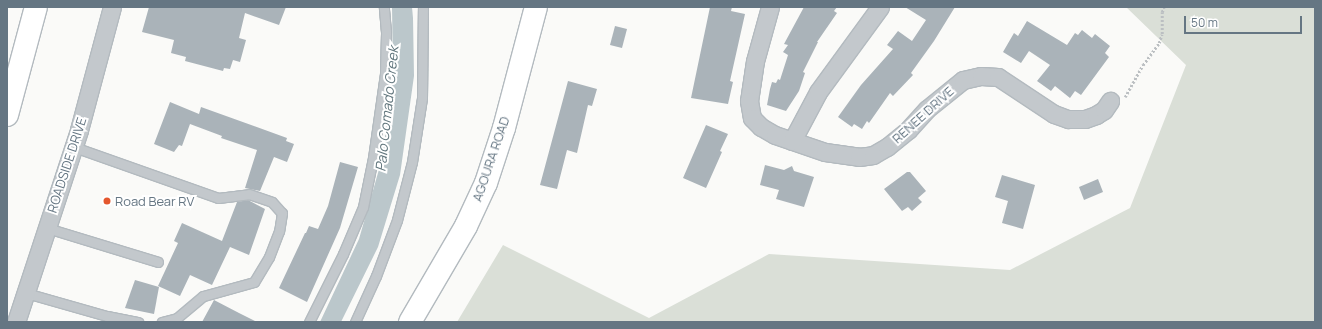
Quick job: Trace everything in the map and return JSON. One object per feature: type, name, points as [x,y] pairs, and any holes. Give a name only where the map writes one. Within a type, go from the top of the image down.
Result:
[{"type":"main road","points":[[7,114],[36,7]]},
{"type":"main road","name":"AGOURA ROAD","points":[[410,322],[466,226],[486,183],[504,128],[536,7]]},
{"type":"street","name":"ROADSIDE DRIVE","points":[[16,322],[74,147],[112,7]]},
{"type":"street","name":"RENEE DRIVE","points":[[770,7],[755,61],[750,101],[752,118],[761,127],[775,135],[825,152],[859,157],[873,155],[887,148],[908,130],[927,109],[963,80],[981,76],[998,77],[1054,114],[1068,119],[1085,119],[1096,116],[1104,110],[1110,101]]},
{"type":"street","points":[[792,141],[818,92],[880,7]]},
{"type":"lane","points":[[309,322],[343,254],[363,207],[373,158],[385,74],[386,32],[384,7]]},
{"type":"lane","points":[[355,322],[376,276],[397,220],[412,162],[422,98],[423,7]]},
{"type":"lane","points":[[74,147],[218,198],[249,194],[272,202],[282,213],[279,232],[269,257],[254,282],[202,296],[177,318],[162,322]]},
{"type":"lane","points":[[48,228],[158,262]]},
{"type":"lane","points":[[26,292],[107,316],[138,322]]},
{"type":"path","points":[[1110,101],[1119,103],[1122,101],[1142,65],[1159,43],[1162,34],[1162,12],[1164,7]]},
{"type":"shaded area","points":[[392,7],[412,7],[413,18],[414,76],[400,175],[378,247],[341,322],[320,322],[359,239],[382,159],[393,76]]},
{"type":"shaded area","points":[[1126,7],[1315,7],[1315,322],[457,322],[503,245],[649,318],[769,254],[1010,270],[1130,208],[1186,65]]},
{"type":"building","points":[[149,7],[286,7],[279,25],[245,13],[239,38],[246,40],[240,62],[233,60],[230,69],[224,68],[223,71],[185,61],[186,57],[171,53],[174,40],[142,32]]},
{"type":"building","points":[[710,7],[732,7],[731,11],[745,14],[730,81],[733,82],[728,104],[691,98]]},
{"type":"building","points":[[804,7],[837,7],[834,11],[837,13],[817,42],[803,72],[805,73],[799,91],[786,111],[767,105],[772,82],[776,83],[778,79],[780,80],[788,55],[783,52],[788,45],[784,44]]},
{"type":"building","points":[[905,7],[955,7],[934,41],[911,73],[913,75],[893,96],[890,93],[869,123],[867,121],[862,129],[854,124],[852,127],[838,117],[861,85],[893,49],[887,45],[898,31],[912,41],[926,20]]},
{"type":"building","points":[[1027,21],[1067,45],[1075,33],[1078,35],[1082,30],[1092,38],[1095,34],[1110,46],[1105,53],[1109,57],[1081,95],[1075,91],[1070,98],[1055,86],[1051,91],[1037,81],[1050,65],[1029,51],[1021,63],[1003,52],[1014,33],[1018,36]]},
{"type":"building","points":[[615,26],[627,29],[622,48],[610,45]]},
{"type":"building","points":[[568,81],[597,89],[592,106],[588,105],[577,153],[567,150],[557,189],[540,185]]},
{"type":"building","points":[[170,102],[199,114],[201,107],[287,138],[286,141],[294,144],[287,162],[274,157],[260,191],[245,188],[257,150],[221,138],[222,136],[190,124],[182,146],[179,145],[174,152],[154,144]]},
{"type":"building","points":[[706,125],[728,134],[720,151],[722,152],[706,188],[683,178]]},
{"type":"building","points":[[340,162],[358,167],[340,228],[307,302],[279,288],[309,226],[318,229],[328,206]]},
{"type":"building","points":[[765,165],[784,170],[792,166],[794,171],[814,177],[804,207],[776,199],[779,190],[760,185]]},
{"type":"building","points":[[907,172],[910,172],[926,191],[918,198],[922,202],[912,211],[908,207],[902,211],[884,189]]},
{"type":"building","points":[[1002,175],[1035,185],[1023,229],[1002,223],[1008,201],[995,197]]},
{"type":"building","points":[[1098,179],[1103,192],[1084,200],[1079,187]]},
{"type":"building","points":[[248,200],[265,209],[249,255],[230,247],[212,285],[190,275],[180,296],[158,286],[178,243],[174,241],[182,223],[222,241],[237,202]]},
{"type":"building","points":[[135,280],[159,287],[154,314],[125,308]]},
{"type":"building","points":[[214,300],[239,313],[257,322],[202,322]]},
{"type":"place","name":"Road Bear RV","points":[[107,201]]},
{"type":"water label","name":"Palo Comado Creek","points":[[387,109]]}]
